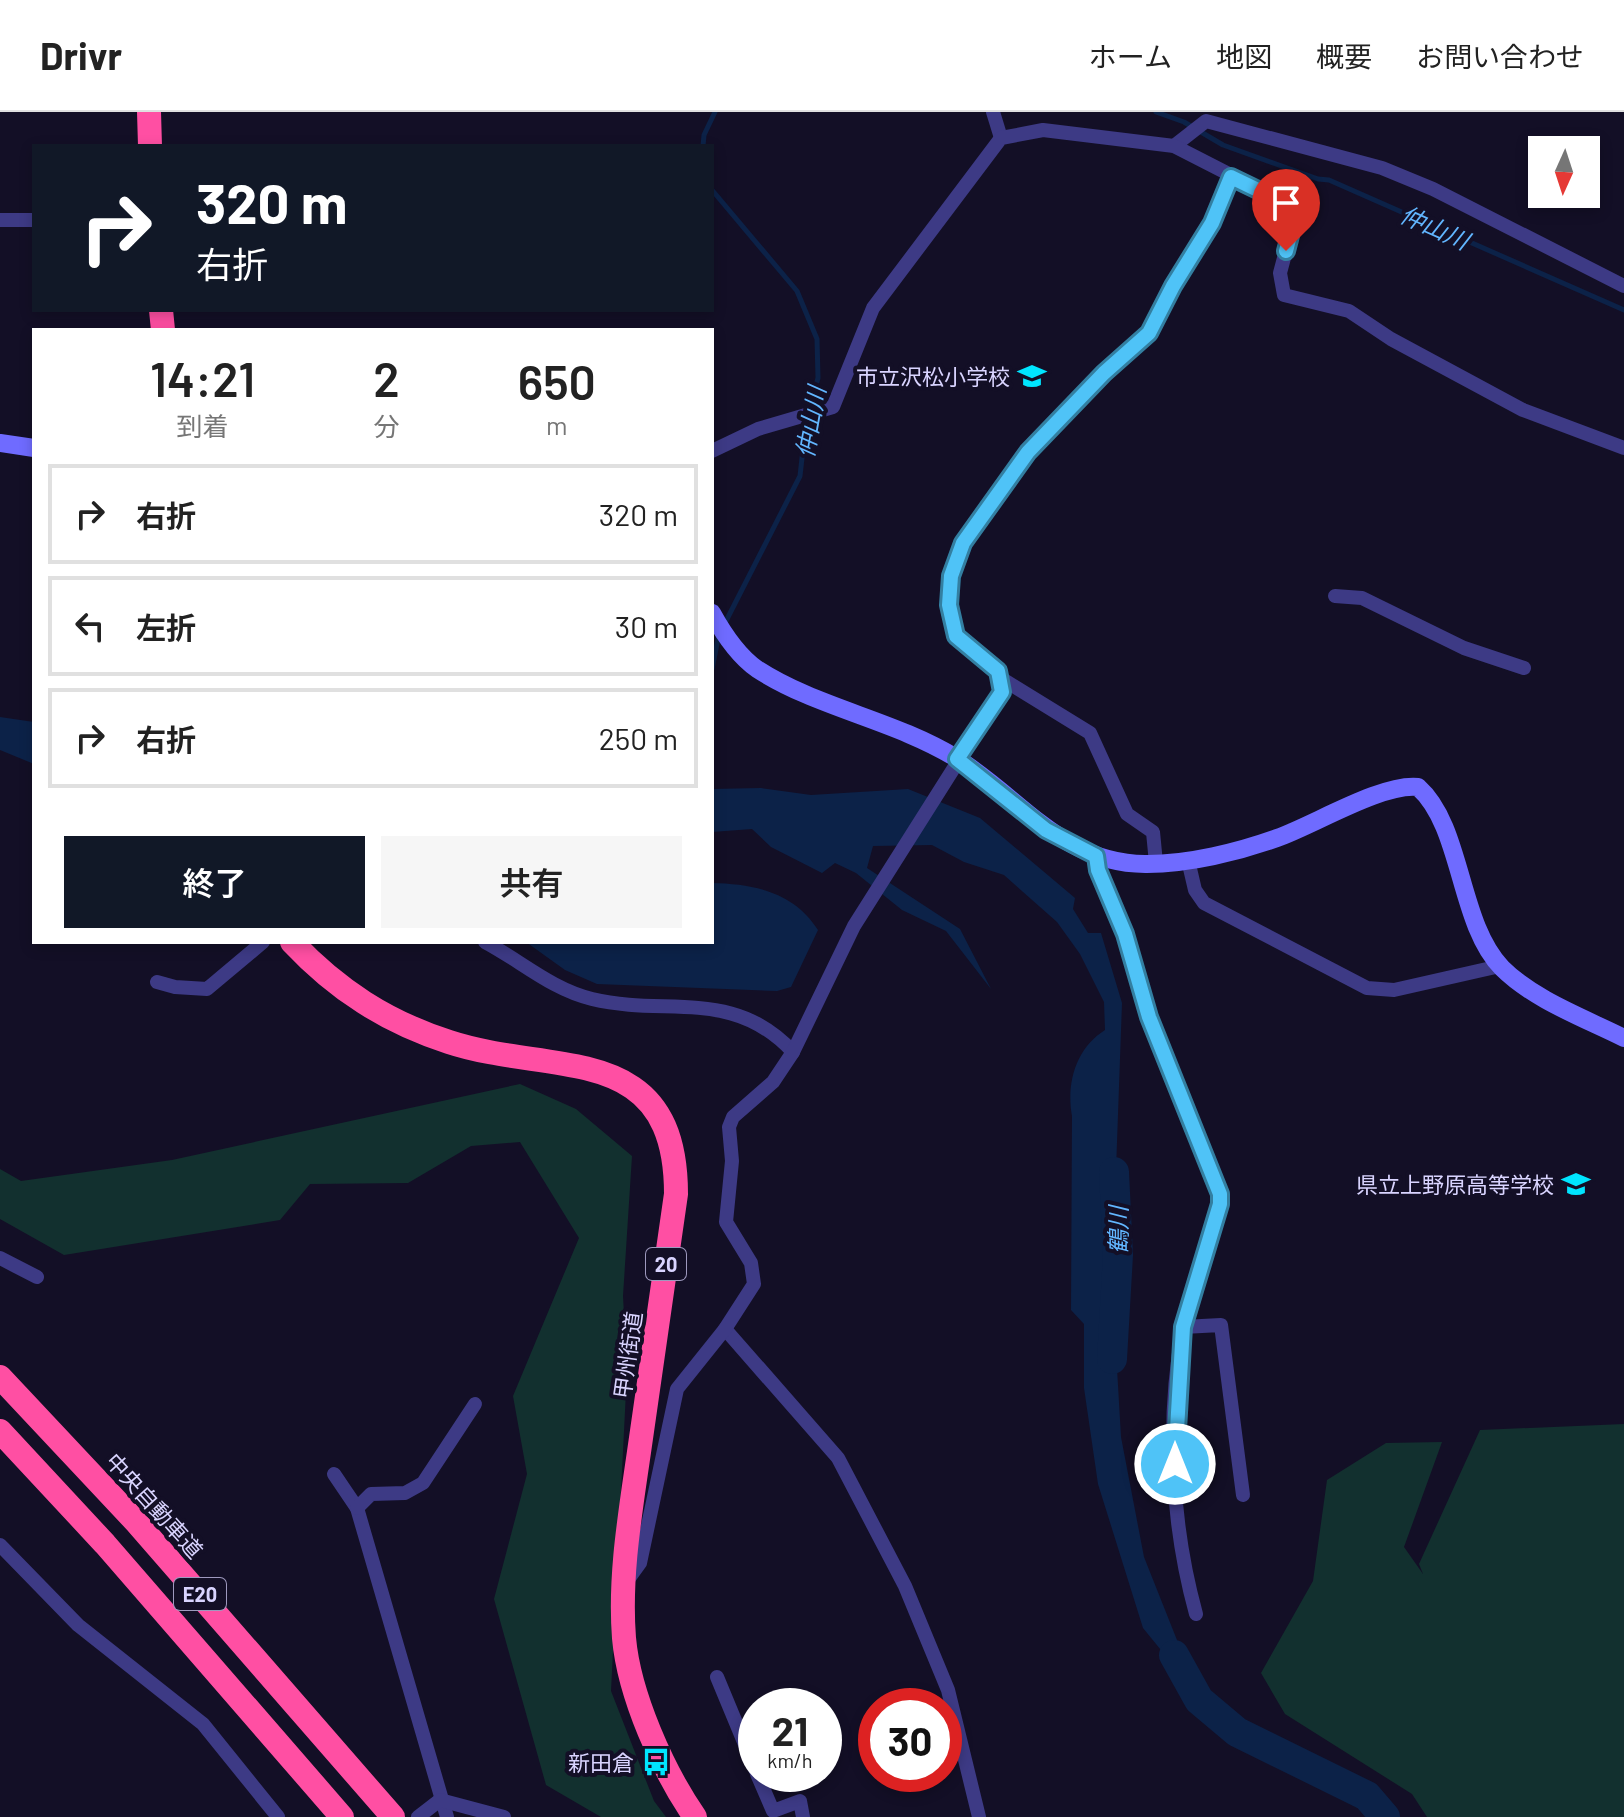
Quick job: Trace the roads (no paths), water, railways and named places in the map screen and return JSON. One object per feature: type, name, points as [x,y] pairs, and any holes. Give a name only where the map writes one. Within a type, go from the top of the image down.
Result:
[{"type":"highway","points":[[149,112],[150,144]]},
{"type":"highway","name":"甲州街道","points":[[294,944],[324,976],[368,1007],[410,1028],[452,1043],[569,1064],[617,1077],[650,1104],[670,1133],[674,1149],[676,1194],[629,1527],[624,1586],[625,1641],[631,1674],[654,1740],[679,1795],[695,1817]]},
{"type":"highway","name":"中央自動車道","points":[[0,1377],[137,1523],[393,1817]]},
{"type":"highway","name":"E20","points":[[0,1431],[105,1544],[342,1817]]},
{"type":"street","points":[[993,112],[1001,138]]},
{"type":"street","points":[[1174,146],[1206,121],[1382,168],[1433,189],[1624,286]]},
{"type":"street","points":[[714,450],[758,429],[797,417],[824,413],[833,407],[873,308],[1001,138],[1043,130],[1174,146],[1297,209],[1280,273],[1284,295],[1349,311],[1391,339],[1523,410],[1624,448]]},
{"type":"street","points":[[624,1586],[640,1563],[677,1389],[747,1298],[755,1274],[726,1222],[732,1161],[729,1127],[733,1117],[773,1082],[793,1052],[854,926],[1002,692],[998,671],[956,636],[949,605],[950,591],[963,543],[1028,452],[1104,373],[1149,333],[1173,286],[1212,223],[1231,177]]},
{"type":"street","points":[[0,220],[32,220]]},
{"type":"street","points":[[0,443],[32,448]]},
{"type":"street","points":[[1335,596],[1362,598],[1464,648],[1524,668]]},
{"type":"street","points":[[714,617],[743,657],[770,677],[957,759],[1046,830],[1096,856],[1134,864],[1188,860],[1277,838],[1394,789],[1418,787],[1435,809],[1482,938],[1500,966],[1552,1002],[1624,1038]]},
{"type":"street","points":[[999,677],[1090,733],[1127,814],[1153,832],[1156,863]]},
{"type":"street","points":[[1096,856],[1102,880],[1125,934],[1149,1017],[1220,1194],[1220,1204],[1183,1327],[1174,1454],[1180,1556],[1196,1614]]},
{"type":"street","points":[[1188,860],[1195,890],[1204,903],[1367,988],[1394,990],[1500,966]]},
{"type":"street","points":[[157,982],[175,987],[207,989],[261,944]]},
{"type":"street","points":[[488,944],[531,973],[573,993],[639,1006],[727,1010],[776,1033],[793,1052]]},
{"type":"street","points":[[0,1258],[37,1277]]},
{"type":"street","points":[[1183,1327],[1221,1325],[1243,1495]]},
{"type":"street","points":[[725,1329],[838,1458],[852,1479],[905,1586],[948,1690],[979,1817]]},
{"type":"street","points":[[357,1508],[371,1494],[405,1493],[423,1483],[475,1404]]},
{"type":"street","points":[[334,1474],[357,1508],[447,1817]]},
{"type":"street","points":[[0,1545],[78,1625],[203,1724],[278,1817]]},
{"type":"street","points":[[717,1677],[738,1727]]},
{"type":"street","points":[[765,1792],[773,1811],[800,1801],[803,1817]]},
{"type":"street","points":[[418,1817],[440,1800],[469,1805],[504,1817]]},
{"type":"water","points":[[0,717],[32,722],[32,763],[0,750]]},
{"type":"water","points":[[761,788],[811,795],[908,789],[980,818],[1075,898],[1073,909],[1088,933],[1101,933],[1122,1003],[1112,1282],[1121,1437],[1144,1557],[1200,1698],[1143,1628],[1098,1484],[1084,1388],[1084,1324],[1071,1310],[1071,1091],[1080,1056],[1105,1030],[1104,1002],[1080,954],[1057,922],[1004,875],[964,862],[932,845],[873,846],[867,868],[960,929],[991,989],[946,931],[902,910],[856,873],[835,863],[822,873],[771,847],[752,829],[714,832],[714,789]]},
{"type":"water","points":[[714,883],[743,885],[772,893],[797,907],[818,930],[791,987],[777,991],[597,984],[565,970],[529,944],[714,944]]},
{"type":"waterway","name":"仲山川","points":[[703,144],[715,112]]},
{"type":"waterway","name":"仲山川","points":[[1156,112],[1184,122],[1223,145],[1318,179],[1329,180],[1624,310]]},
{"type":"waterway","name":"仲山川","points":[[714,192],[797,291],[817,339],[818,378],[806,422],[800,476],[724,625]]},
{"type":"waterway","name":"仲山川","points":[[714,659],[719,634]]},
{"type":"waterway","name":"鶴川","points":[[1112,1359],[1118,1255],[1114,1172]]},
{"type":"waterway","name":"鶴川","points":[[1174,1655],[1199,1700],[1237,1732],[1367,1796],[1385,1817]]},
{"type":"place","name":"市立沢松小学校","points":[[1032,376]]},
{"type":"place","name":"県立上野原高等学校","points":[[1576,1184]]},
{"type":"place","name":"新田倉","points":[[656,1762]]}]
